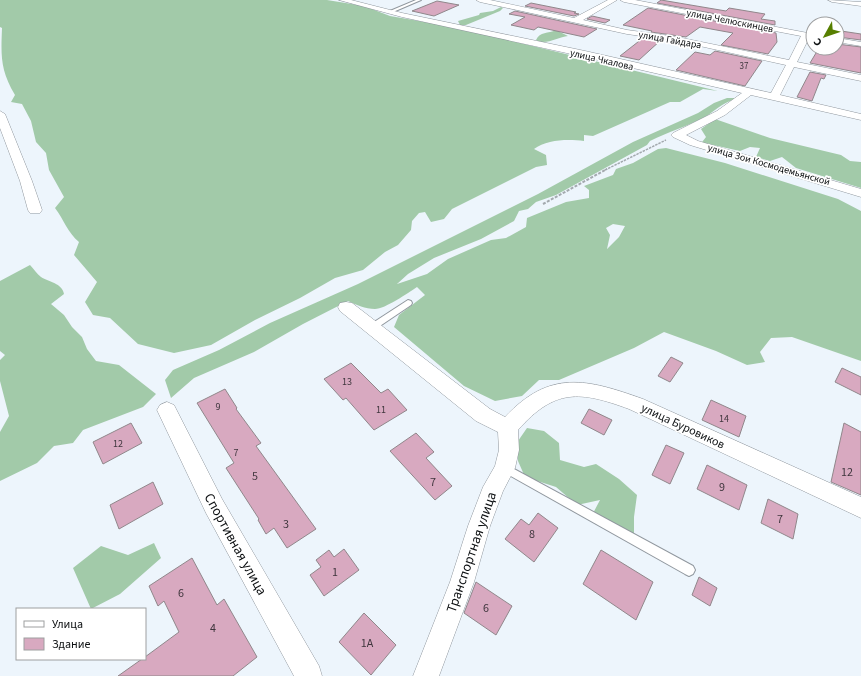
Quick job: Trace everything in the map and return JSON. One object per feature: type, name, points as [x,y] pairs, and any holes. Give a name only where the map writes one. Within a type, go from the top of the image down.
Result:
[{"type":"street","name":"улица Чкалова","points":[[344,0],[861,117]]},
{"type":"street","name":"улица Гайдара","points":[[480,0],[628,32],[677,39],[861,78]]},
{"type":"street","points":[[577,20],[613,0]]},
{"type":"street","name":"улица Челюскинцев","points":[[624,0],[805,34]]},
{"type":"street","points":[[832,0],[861,4]]},
{"type":"street","points":[[845,41],[861,44]]},
{"type":"street","points":[[774,97],[791,64],[805,43]]},
{"type":"street","points":[[677,135],[721,113],[749,92]]},
{"type":"street","points":[[0,114],[26,181],[35,210]]},
{"type":"street","name":"улица Зои Космодемьянской","points":[[677,135],[694,143],[861,193]]},
{"type":"street","points":[[346,307],[483,415],[508,428]]},
{"type":"street","name":"улица Буровиков","points":[[508,428],[519,414],[533,402],[547,394],[564,389],[581,388],[601,392],[636,404],[861,508]]},
{"type":"street","name":"Спортивная улица","points":[[167,410],[214,506],[308,676]]},
{"type":"street","name":"Транспортная улица","points":[[426,676],[462,582],[479,526],[494,487],[505,468],[509,450],[508,428]]},
{"type":"lane","points":[[392,11],[419,0]]},
{"type":"lane","points":[[371,328],[408,303]]},
{"type":"lane","points":[[505,468],[689,570]]},
{"type":"path","points":[[543,204],[624,160],[677,135]]},
{"type":"green space","points":[[0,0],[327,0],[364,6],[390,16],[454,27],[718,91],[703,89],[680,102],[670,102],[593,136],[584,135],[584,141],[558,140],[545,143],[534,149],[546,155],[547,165],[536,167],[452,209],[444,219],[431,222],[425,212],[419,213],[412,221],[411,230],[398,245],[385,252],[363,270],[335,278],[211,345],[174,353],[138,344],[110,318],[93,315],[85,302],[97,282],[74,255],[79,242],[69,230],[55,208],[64,197],[49,170],[46,153],[36,142],[31,121],[22,104],[11,102],[15,95],[6,78],[2,62]]},
{"type":"green space","points":[[501,7],[503,8],[500,11],[466,25],[460,25],[458,21],[479,15],[480,13],[493,11]]},
{"type":"green space","points":[[556,30],[568,36],[547,42],[540,42],[536,40],[542,34]]},
{"type":"green space","points":[[727,98],[734,98],[734,100],[723,105],[705,117],[650,141],[647,145],[556,195],[536,202],[528,209],[519,211],[514,221],[481,239],[434,258],[408,274],[397,284],[427,274],[448,259],[491,240],[506,238],[526,227],[527,218],[566,202],[589,198],[589,190],[584,186],[613,175],[616,169],[633,163],[658,149],[666,148],[725,163],[838,199],[861,211],[861,361],[792,337],[771,338],[760,352],[765,362],[747,365],[716,351],[664,332],[634,348],[559,380],[539,380],[522,396],[495,401],[464,386],[394,327],[399,315],[425,295],[417,287],[385,306],[375,309],[364,308],[348,301],[303,324],[254,352],[194,378],[171,398],[165,380],[173,370],[219,350],[270,323],[358,284],[538,194],[633,142],[698,113],[714,103]],"holes":[[[613,224],[625,226],[619,237],[607,249],[610,235],[606,228]]]},
{"type":"green space","points":[[715,119],[770,138],[841,155],[850,161],[861,162],[861,188],[796,168],[782,157],[770,161],[756,157],[760,148],[750,147],[740,151],[713,145],[699,146],[706,137],[701,129]]},
{"type":"green space","points":[[30,265],[41,277],[61,287],[64,294],[51,304],[64,315],[72,327],[82,337],[87,349],[96,361],[119,365],[156,394],[143,407],[83,430],[73,443],[54,446],[37,463],[0,481],[0,432],[9,416],[0,381],[0,360],[5,355],[0,351],[0,281]]},
{"type":"green space","points":[[527,428],[544,431],[559,443],[560,460],[584,467],[596,464],[619,479],[637,495],[634,517],[634,535],[590,519],[600,500],[577,505],[556,487],[525,477],[518,461],[518,441]]},
{"type":"green space","points":[[154,543],[161,558],[120,594],[91,608],[73,568],[101,546],[128,555]]},
{"type":"building","points":[[661,0],[726,11],[729,8],[765,14],[761,19],[775,21],[775,25],[657,3]]},
{"type":"building","points":[[437,1],[459,5],[434,16],[412,11]]},
{"type":"building","points":[[531,3],[576,12],[574,13],[579,14],[574,16],[525,6]]},
{"type":"building","points":[[648,8],[776,33],[777,42],[768,54],[721,45],[733,33],[700,27],[686,37],[651,32],[652,31],[623,25]]},
{"type":"building","points":[[515,11],[597,29],[584,37],[538,27],[534,30],[511,25],[525,17],[509,14]]},
{"type":"building","points":[[592,16],[610,20],[605,23],[587,19]]},
{"type":"building","points":[[845,32],[861,34],[861,40],[845,38]]},
{"type":"building","points":[[643,38],[661,40],[639,60],[620,56]]},
{"type":"building","points":[[845,45],[861,47],[861,73],[810,63],[814,56],[845,56]]},
{"type":"building","points":[[715,51],[762,61],[745,86],[676,70],[695,52],[710,55]]},
{"type":"building","points":[[810,72],[826,75],[824,79],[821,78],[812,101],[797,97]]},
{"type":"building","points":[[671,357],[683,363],[670,382],[658,376]]},
{"type":"building","points":[[351,363],[381,393],[388,389],[407,410],[374,430],[346,398],[343,400],[324,379]]},
{"type":"building","points":[[842,368],[861,377],[861,395],[835,382]]},
{"type":"building","points":[[225,389],[237,408],[236,409],[261,443],[256,446],[316,529],[287,548],[274,528],[266,534],[258,520],[259,519],[226,468],[234,463],[197,403]]},
{"type":"building","points":[[711,400],[746,416],[739,437],[702,420]]},
{"type":"building","points":[[589,409],[612,420],[604,435],[581,423]]},
{"type":"building","points":[[131,423],[142,443],[103,464],[93,442]]},
{"type":"building","points":[[844,423],[861,432],[861,495],[831,482]]},
{"type":"building","points":[[416,433],[434,452],[426,458],[452,486],[435,500],[390,451]]},
{"type":"building","points":[[666,445],[684,453],[670,484],[652,475]]},
{"type":"building","points":[[707,465],[747,485],[739,510],[697,489]]},
{"type":"building","points":[[153,482],[163,504],[119,529],[110,505]]},
{"type":"building","points":[[768,499],[798,514],[793,539],[761,523]]},
{"type":"building","points":[[538,513],[558,528],[534,562],[505,539],[521,519],[529,525]]},
{"type":"building","points":[[344,549],[359,570],[324,596],[310,575],[321,567],[316,560],[329,550],[334,557]]},
{"type":"building","points":[[601,550],[653,582],[636,620],[583,584]]},
{"type":"building","points":[[192,558],[217,605],[224,599],[257,657],[233,676],[118,676],[141,660],[146,660],[146,656],[179,632],[164,601],[158,606],[149,586]]},
{"type":"building","points":[[699,577],[717,588],[710,606],[692,595]]},
{"type":"building","points":[[476,582],[512,606],[496,635],[464,613]]},
{"type":"building","points":[[364,613],[396,645],[371,675],[339,642]]}]
